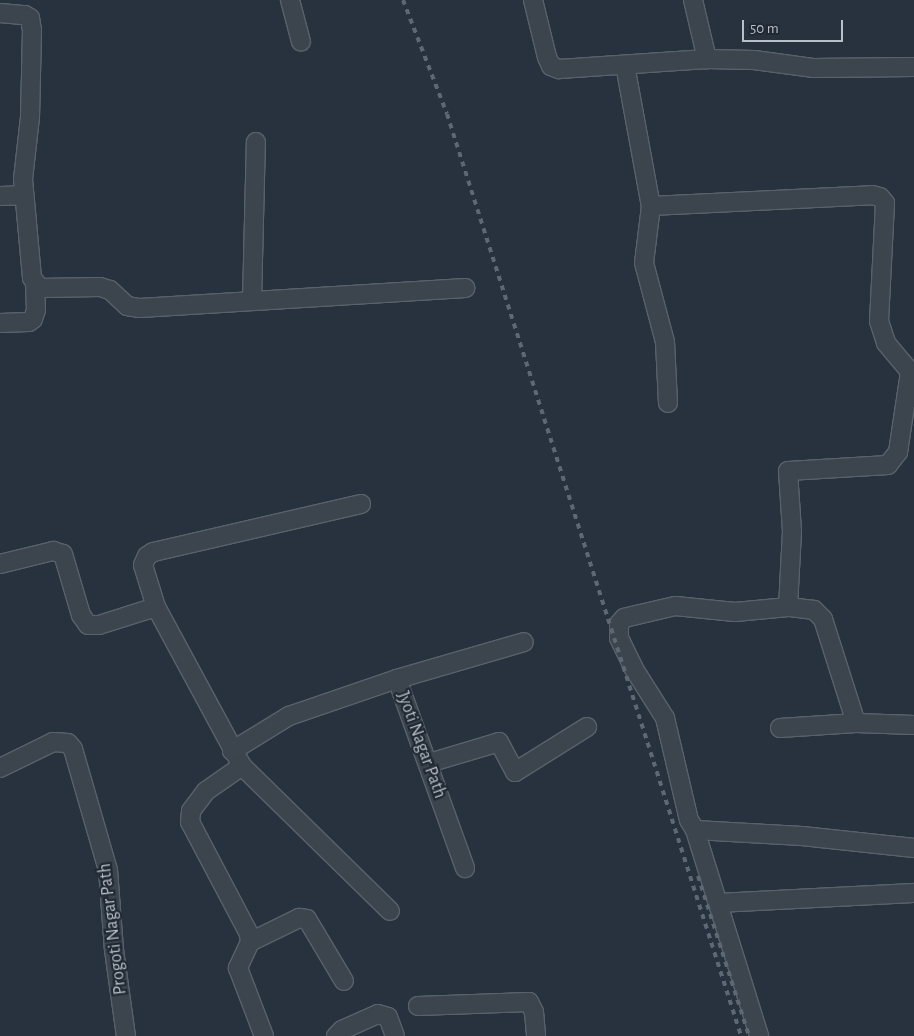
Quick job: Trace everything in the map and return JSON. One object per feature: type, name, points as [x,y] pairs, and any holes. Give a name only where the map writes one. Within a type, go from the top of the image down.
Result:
[{"type":"street","points":[[290,0],[302,42]]},
{"type":"street","points":[[533,0],[551,66],[566,70],[707,59],[754,60],[814,68],[914,67]]},
{"type":"street","points":[[693,0],[707,59]]},
{"type":"street","points":[[0,13],[25,15],[30,18],[32,30],[24,195],[32,278],[35,285],[36,310],[33,319],[28,322],[0,322]]},
{"type":"street","points":[[624,65],[651,206],[644,262],[665,342],[668,403]]},
{"type":"street","points":[[252,301],[256,142]]},
{"type":"street","points":[[0,196],[24,195]]},
{"type":"street","points":[[651,206],[880,197],[885,203],[886,224],[879,321],[886,343],[910,372],[909,426],[896,459],[888,465],[788,471],[792,531],[788,607]]},
{"type":"street","points":[[35,285],[45,290],[106,288],[132,308],[465,288]]},
{"type":"street","points":[[362,504],[147,556],[143,565],[156,607],[191,667],[232,751],[242,766],[390,911]]},
{"type":"street","points":[[0,564],[53,551],[63,554],[81,615],[88,625],[99,625],[156,607]]},
{"type":"street","points":[[759,1036],[695,830],[689,820],[664,718],[634,669],[619,638],[619,624],[624,618],[675,606],[735,612],[788,607],[814,610],[823,620],[856,723]]},
{"type":"street","points":[[397,679],[524,642]]},
{"type":"street","name":"Jyoti Nagar Path","points":[[232,751],[289,716],[397,679],[429,763],[464,868]]},
{"type":"street","points":[[780,728],[856,723],[914,725]]},
{"type":"street","points":[[429,763],[499,742],[515,772],[588,727]]},
{"type":"street","name":"Progoti Nagar Path","points":[[0,768],[60,741],[73,749],[108,870],[112,931],[126,1036]]},
{"type":"street","points":[[242,766],[206,791],[191,811],[190,822],[250,942]]},
{"type":"street","points":[[695,830],[802,836],[914,848]]},
{"type":"street","points":[[717,903],[914,893]]},
{"type":"street","points":[[264,1036],[238,968],[250,942],[299,918],[307,919],[344,980]]},
{"type":"street","points":[[418,1006],[528,1002],[534,1012],[536,1036]]},
{"type":"street","points":[[336,1036],[342,1030],[378,1014],[388,1017],[395,1036]]},
{"type":"railway","points":[[403,0],[447,114],[741,1036]]},
{"type":"railway","points":[[698,876],[749,1036]]}]
